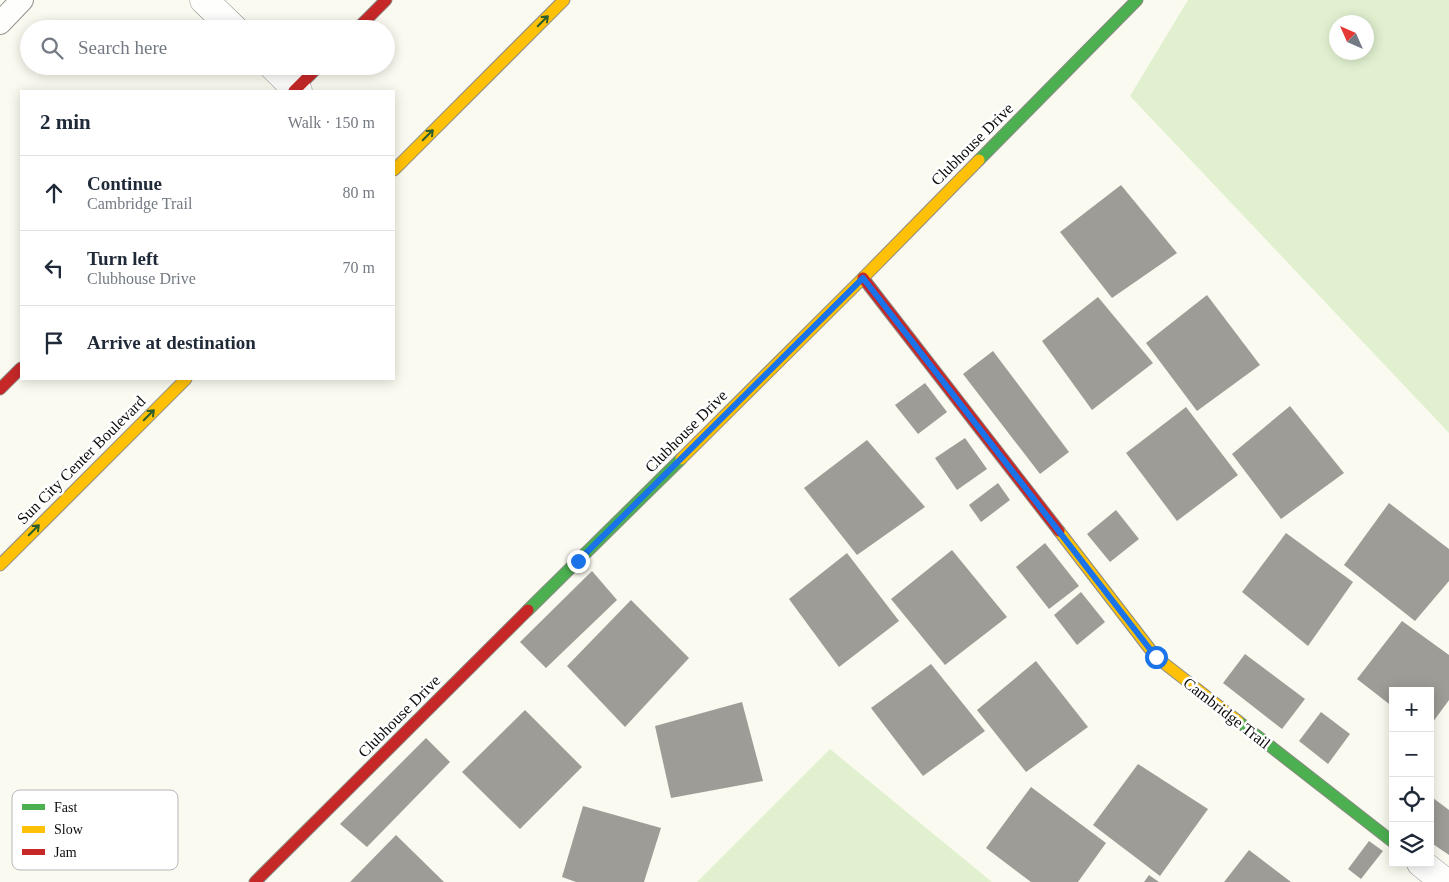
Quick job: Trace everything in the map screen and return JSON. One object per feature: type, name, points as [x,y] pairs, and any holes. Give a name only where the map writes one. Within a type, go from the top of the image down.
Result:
[{"type":"street","points":[[204,0],[225,20]]},
{"type":"street","points":[[366,20],[386,0]]},
{"type":"street","points":[[395,169],[564,0]]},
{"type":"street","name":"Clubhouse Drive","points":[[255,882],[863,278],[1138,0]]},
{"type":"street","points":[[281,75],[295,90]]},
{"type":"street","points":[[297,90],[311,75]]},
{"type":"street","name":"Cambridge Trail","points":[[863,278],[1156,657],[1389,839]]},
{"type":"street","points":[[0,389],[20,369]]},
{"type":"street","name":"Sun City Center Boulevard","points":[[0,565],[185,380]]},
{"type":"street","points":[[1426,867],[1445,882]]},
{"type":"lane","points":[[0,23],[22,0]]},
{"type":"green space","points":[[1188,0],[1449,0],[1449,433],[1130,96]]},
{"type":"green space","points":[[830,749],[992,882],[697,882]]},
{"type":"building","points":[[1121,185],[1177,253],[1112,298],[1060,232]]},
{"type":"building","points":[[1207,295],[1260,365],[1197,411],[1146,343]]},
{"type":"building","points":[[1098,297],[1153,363],[1092,410],[1042,341]]},
{"type":"building","points":[[993,351],[1069,452],[1040,474],[963,374]]},
{"type":"building","points":[[925,383],[947,412],[918,434],[895,405]]},
{"type":"building","points":[[1290,406],[1344,473],[1281,519],[1232,454]]},
{"type":"building","points":[[1186,407],[1238,475],[1177,521],[1126,453]]},
{"type":"building","points":[[965,438],[987,469],[957,490],[935,458]]},
{"type":"building","points":[[867,440],[925,507],[857,555],[804,488]]},
{"type":"building","points":[[998,483],[1010,500],[981,522],[969,505]]},
{"type":"building","points":[[1389,503],[1449,549],[1449,581],[1415,621],[1344,565]]},
{"type":"building","points":[[1116,510],[1139,539],[1110,562],[1087,534]]},
{"type":"building","points":[[1286,533],[1353,582],[1308,646],[1242,592]]},
{"type":"building","points":[[1045,543],[1079,586],[1049,609],[1016,567]]},
{"type":"building","points":[[952,550],[1007,617],[945,665],[891,599]]},
{"type":"building","points":[[847,553],[899,621],[839,667],[789,599]]},
{"type":"building","points":[[592,571],[617,600],[546,668],[520,642]]},
{"type":"building","points":[[1081,592],[1105,622],[1077,645],[1054,615]]},
{"type":"building","points":[[631,600],[689,658],[625,727],[567,666]]},
{"type":"building","points":[[1402,621],[1449,655],[1449,700],[1434,721],[1434,687],[1389,687],[1389,704],[1357,679]]},
{"type":"building","points":[[1245,654],[1305,699],[1282,729],[1223,683]]},
{"type":"building","points":[[1036,661],[1088,727],[1026,772],[977,710]]},
{"type":"building","points":[[931,664],[985,731],[923,776],[871,708]]},
{"type":"building","points":[[742,702],[763,781],[671,798],[655,726]]},
{"type":"building","points":[[525,710],[582,767],[520,829],[462,772]]},
{"type":"building","points":[[1321,712],[1350,734],[1328,764],[1299,741]]},
{"type":"building","points":[[426,738],[450,762],[367,847],[340,824]]},
{"type":"building","points":[[1138,764],[1208,809],[1160,876],[1093,825]]},
{"type":"building","points":[[1031,787],[1106,843],[1078,882],[1031,882],[986,848]]},
{"type":"building","points":[[1434,799],[1449,810],[1449,855],[1434,845]]},
{"type":"building","points":[[583,806],[661,828],[644,882],[576,882],[562,877]]},
{"type":"building","points":[[396,835],[444,882],[350,882]]},
{"type":"building","points":[[1369,841],[1383,851],[1361,879],[1348,869]]},
{"type":"building","points":[[1249,850],[1291,882],[1224,882]]},
{"type":"building","points":[[1149,875],[1159,882],[1144,882]]},
{"type":"traffic: fast","points":[[979,160],[1137,0]]},
{"type":"traffic: fast","points":[[528,610],[681,459]]},
{"type":"traffic: fast","points":[[1238,721],[1389,839]]},
{"type":"traffic: slow","points":[[395,169],[564,0]]},
{"type":"traffic: slow","points":[[681,459],[979,160]]},
{"type":"traffic: slow","points":[[0,565],[185,380]]},
{"type":"traffic: slow","points":[[1059,531],[1156,657],[1238,721]]},
{"type":"traffic: jam","points":[[366,20],[386,0]]},
{"type":"traffic: jam","points":[[295,90],[310,75]]},
{"type":"traffic: jam","points":[[863,278],[1059,531]]},
{"type":"traffic: jam","points":[[0,389],[20,369]]},
{"type":"traffic: jam","points":[[255,882],[528,610]]},
{"type":"route","points":[[578,561],[863,278],[1156,657]]}]
